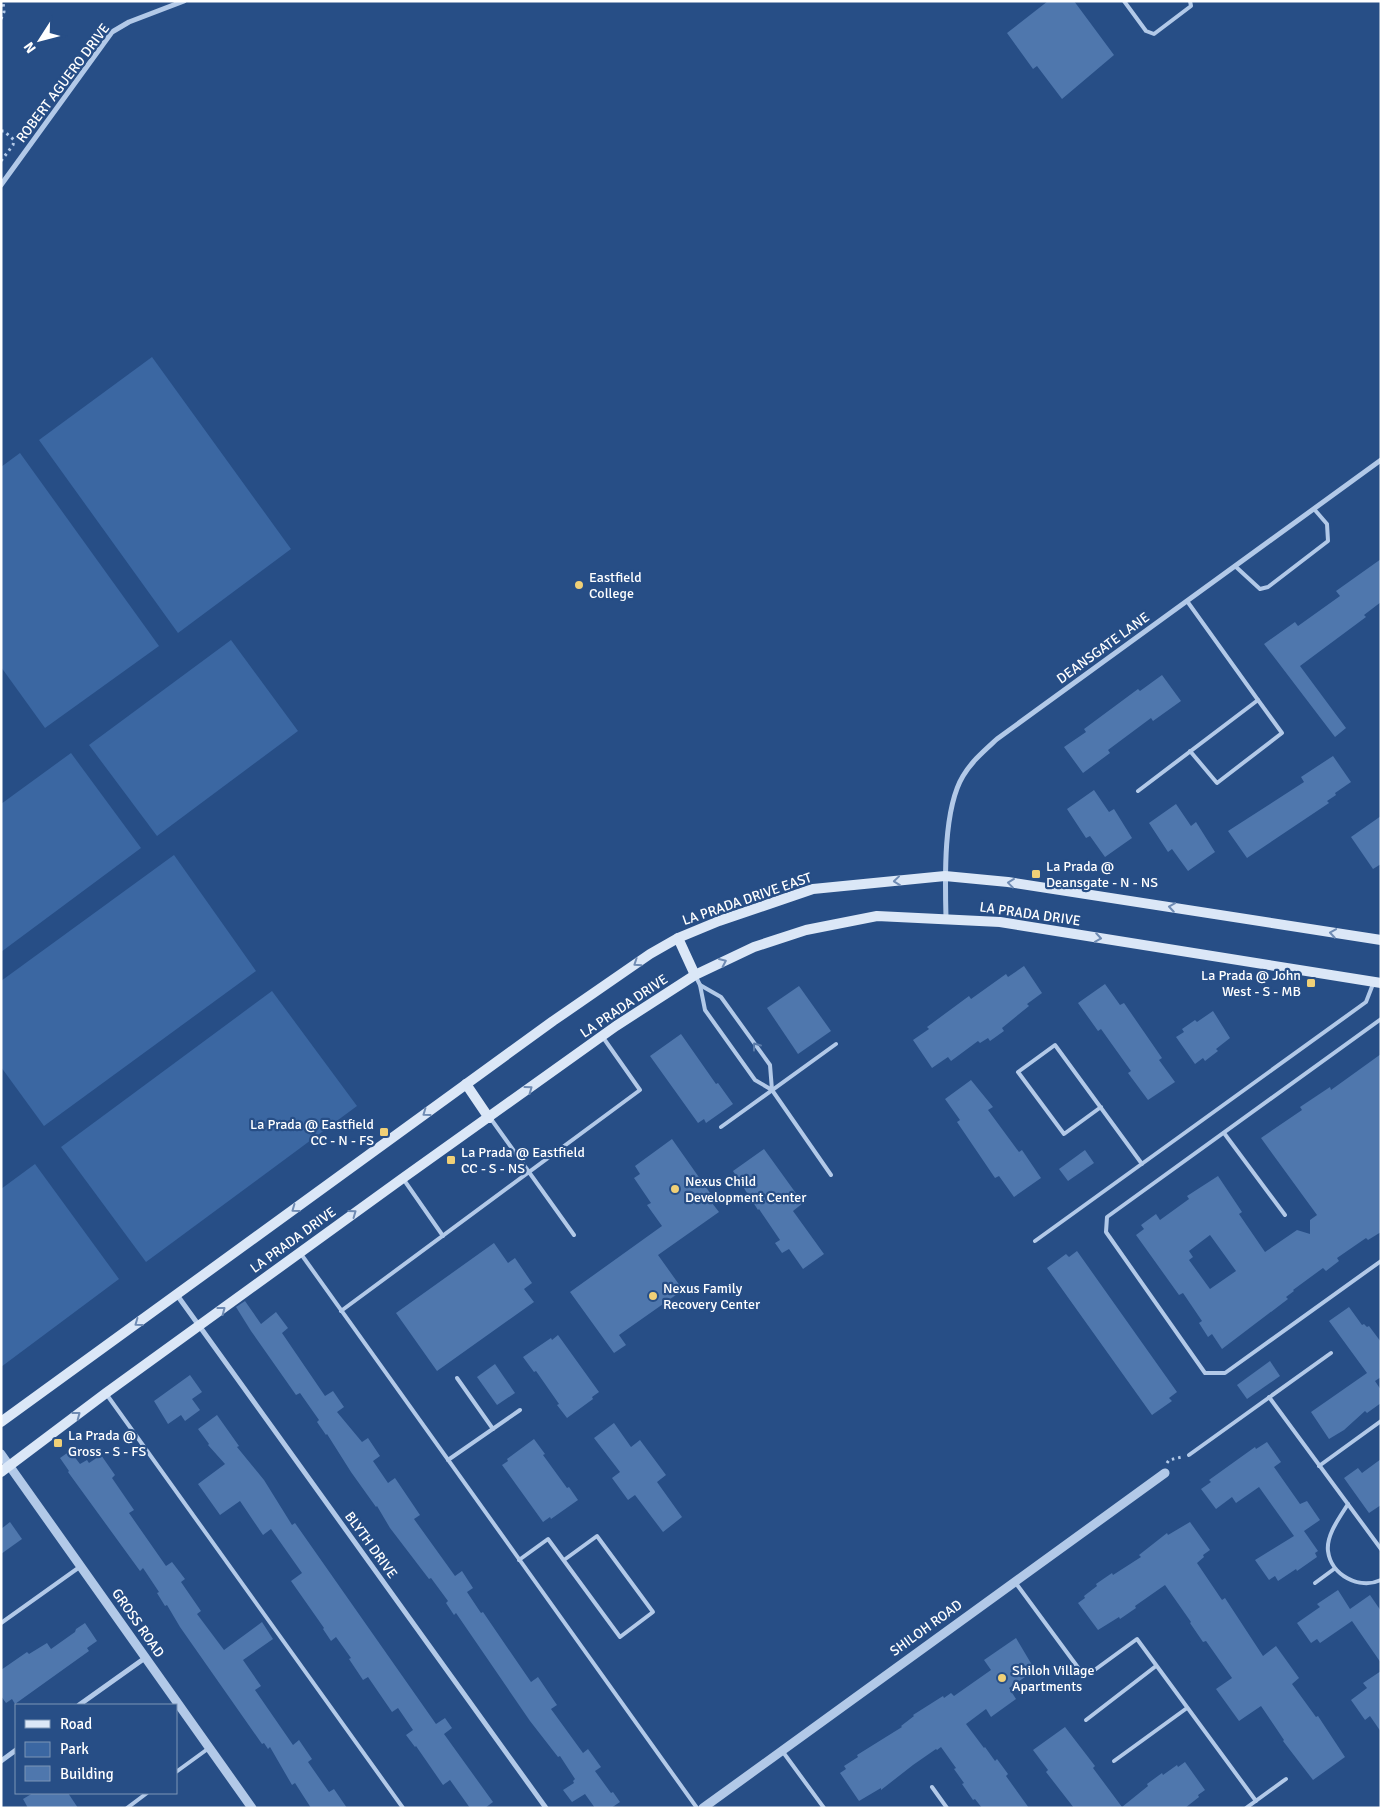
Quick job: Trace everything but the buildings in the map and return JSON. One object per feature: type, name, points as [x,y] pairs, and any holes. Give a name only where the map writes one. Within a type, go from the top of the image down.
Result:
[{"type":"main road","name":"LA PRADA DRIVE EAST","points":[[678,938],[719,921],[814,889],[945,876]]},
{"type":"main road","name":"LA PRADA DRIVE","points":[[945,876],[1037,886],[1381,940]]},
{"type":"main road","name":"LA PRADA DRIVE","points":[[5,1469],[299,1252],[602,1036],[695,975],[754,947],[806,930],[877,916],[946,918],[1000,922],[1377,983]]},
{"type":"main road","name":"LA PRADA DRIVE","points":[[1,1422],[561,1015],[650,954],[678,938]]},
{"type":"main road","points":[[678,938],[695,975]]},
{"type":"main road","points":[[466,1084],[489,1118]]},
{"type":"street","name":"ROBERT AGUERO DRIVE","points":[[1,185],[112,32],[129,22],[184,1]]},
{"type":"street","name":"DEANSGATE LANE","points":[[946,918],[945,876],[950,815],[954,796],[962,776],[976,758],[996,739],[1381,460]]},
{"type":"street","name":"BLYTH DRIVE","points":[[177,1295],[546,1808]]},
{"type":"street","name":"GROSS ROAD","points":[[1,1454],[5,1469],[81,1566],[252,1808]]},
{"type":"street","name":"SHILOH ROAD","points":[[703,1808],[1014,1581],[1166,1473]]},
{"type":"street","points":[[80,1704],[146,1658]]},
{"type":"street","points":[[1,1761],[15,1751]]},
{"type":"lane","points":[[1124,1],[1146,31],[1154,34],[1190,6],[1190,1]]},
{"type":"lane","points":[[1234,566],[1260,589],[1268,587],[1328,540],[1327,524],[1314,508]]},
{"type":"lane","points":[[1187,601],[1282,733],[1217,783],[1190,751]]},
{"type":"lane","points":[[1138,791],[1258,700]]},
{"type":"lane","points":[[695,975],[700,986],[705,1010],[755,1080],[772,1090],[831,1175]]},
{"type":"lane","points":[[1035,1241],[1366,1002],[1377,983]]},
{"type":"lane","points":[[700,986],[722,997],[770,1065],[772,1090]]},
{"type":"lane","points":[[1381,1019],[1107,1217],[1106,1225],[1106,1232],[1205,1373],[1225,1373],[1381,1261]]},
{"type":"lane","points":[[341,1311],[640,1090],[602,1036]]},
{"type":"lane","points":[[721,1127],[836,1044]]},
{"type":"lane","points":[[1100,1107],[1064,1134],[1018,1072],[1055,1045],[1142,1164]]},
{"type":"lane","points":[[489,1118],[574,1235]]},
{"type":"lane","points":[[1224,1132],[1286,1215]]},
{"type":"lane","points":[[403,1178],[443,1236]]},
{"type":"lane","points":[[299,1252],[697,1808]]},
{"type":"lane","points":[[1189,1455],[1331,1352]]},
{"type":"lane","points":[[456,1378],[493,1429]]},
{"type":"lane","points":[[106,1393],[403,1808]]},
{"type":"lane","points":[[1269,1397],[1381,1549]]},
{"type":"lane","points":[[448,1460],[520,1410]]},
{"type":"lane","points":[[1320,1466],[1381,1421]]},
{"type":"lane","points":[[1348,1504],[1332,1530],[1327,1550],[1334,1569],[1352,1582],[1372,1584],[1381,1580]]},
{"type":"lane","points":[[519,1560],[548,1539],[620,1637],[653,1612],[597,1536],[564,1560]]},
{"type":"lane","points":[[1,1623],[81,1566]]},
{"type":"lane","points":[[1315,1584],[1334,1569]]},
{"type":"lane","points":[[1014,1581],[1084,1677],[1137,1639],[1256,1801]]},
{"type":"lane","points":[[1086,1720],[1156,1666]]},
{"type":"lane","points":[[1114,1761],[1187,1708]]},
{"type":"lane","points":[[178,1771],[209,1748]]},
{"type":"lane","points":[[781,1750],[824,1808]]},
{"type":"lane","points":[[1246,1808],[1286,1779]]},
{"type":"lane","points":[[932,1788],[947,1808]]},
{"type":"lane","points":[[127,1808],[146,1794]]},
{"type":"path","points":[[1,19],[4,12],[2,1]]},
{"type":"path","points":[[1,131],[9,134],[14,140],[13,145],[1,161]]},
{"type":"path","points":[[1166,1473],[1166,1464],[1169,1460],[1189,1455]]},
{"type":"green space","points":[[152,357],[291,549],[178,633],[39,440]]},
{"type":"green space","points":[[20,453],[159,646],[45,728],[1,667],[1,467]]},
{"type":"green space","points":[[231,640],[298,731],[157,836],[89,745]]},
{"type":"green space","points":[[71,753],[141,848],[1,952],[1,804]]},
{"type":"green space","points":[[174,855],[256,971],[44,1126],[1,1067],[1,981]]},
{"type":"green space","points":[[272,991],[357,1106],[146,1262],[61,1147]]},
{"type":"green space","points":[[35,1164],[119,1279],[1,1367],[1,1189]]},
{"type":"place","name":"Eastfield College","points":[[579,585]]},
{"type":"place","name":"La Prada @ Deansgate - N - NS","points":[[1036,874]]},
{"type":"place","name":"La Prada @ John West - S - MB","points":[[1311,983]]},
{"type":"place","name":"La Prada @ Eastfield CC - N - FS","points":[[384,1132]]},
{"type":"place","name":"La Prada @ Eastfield CC - S - NS","points":[[451,1160]]},
{"type":"place","name":"Nexus Child Development Center","points":[[675,1189]]},
{"type":"place","name":"Nexus Family Recovery Center","points":[[653,1296]]},
{"type":"place","name":"La Prada @ Gross - S - FS","points":[[58,1443]]},
{"type":"place","name":"Shiloh Village Apartments","points":[[1002,1678]]}]
